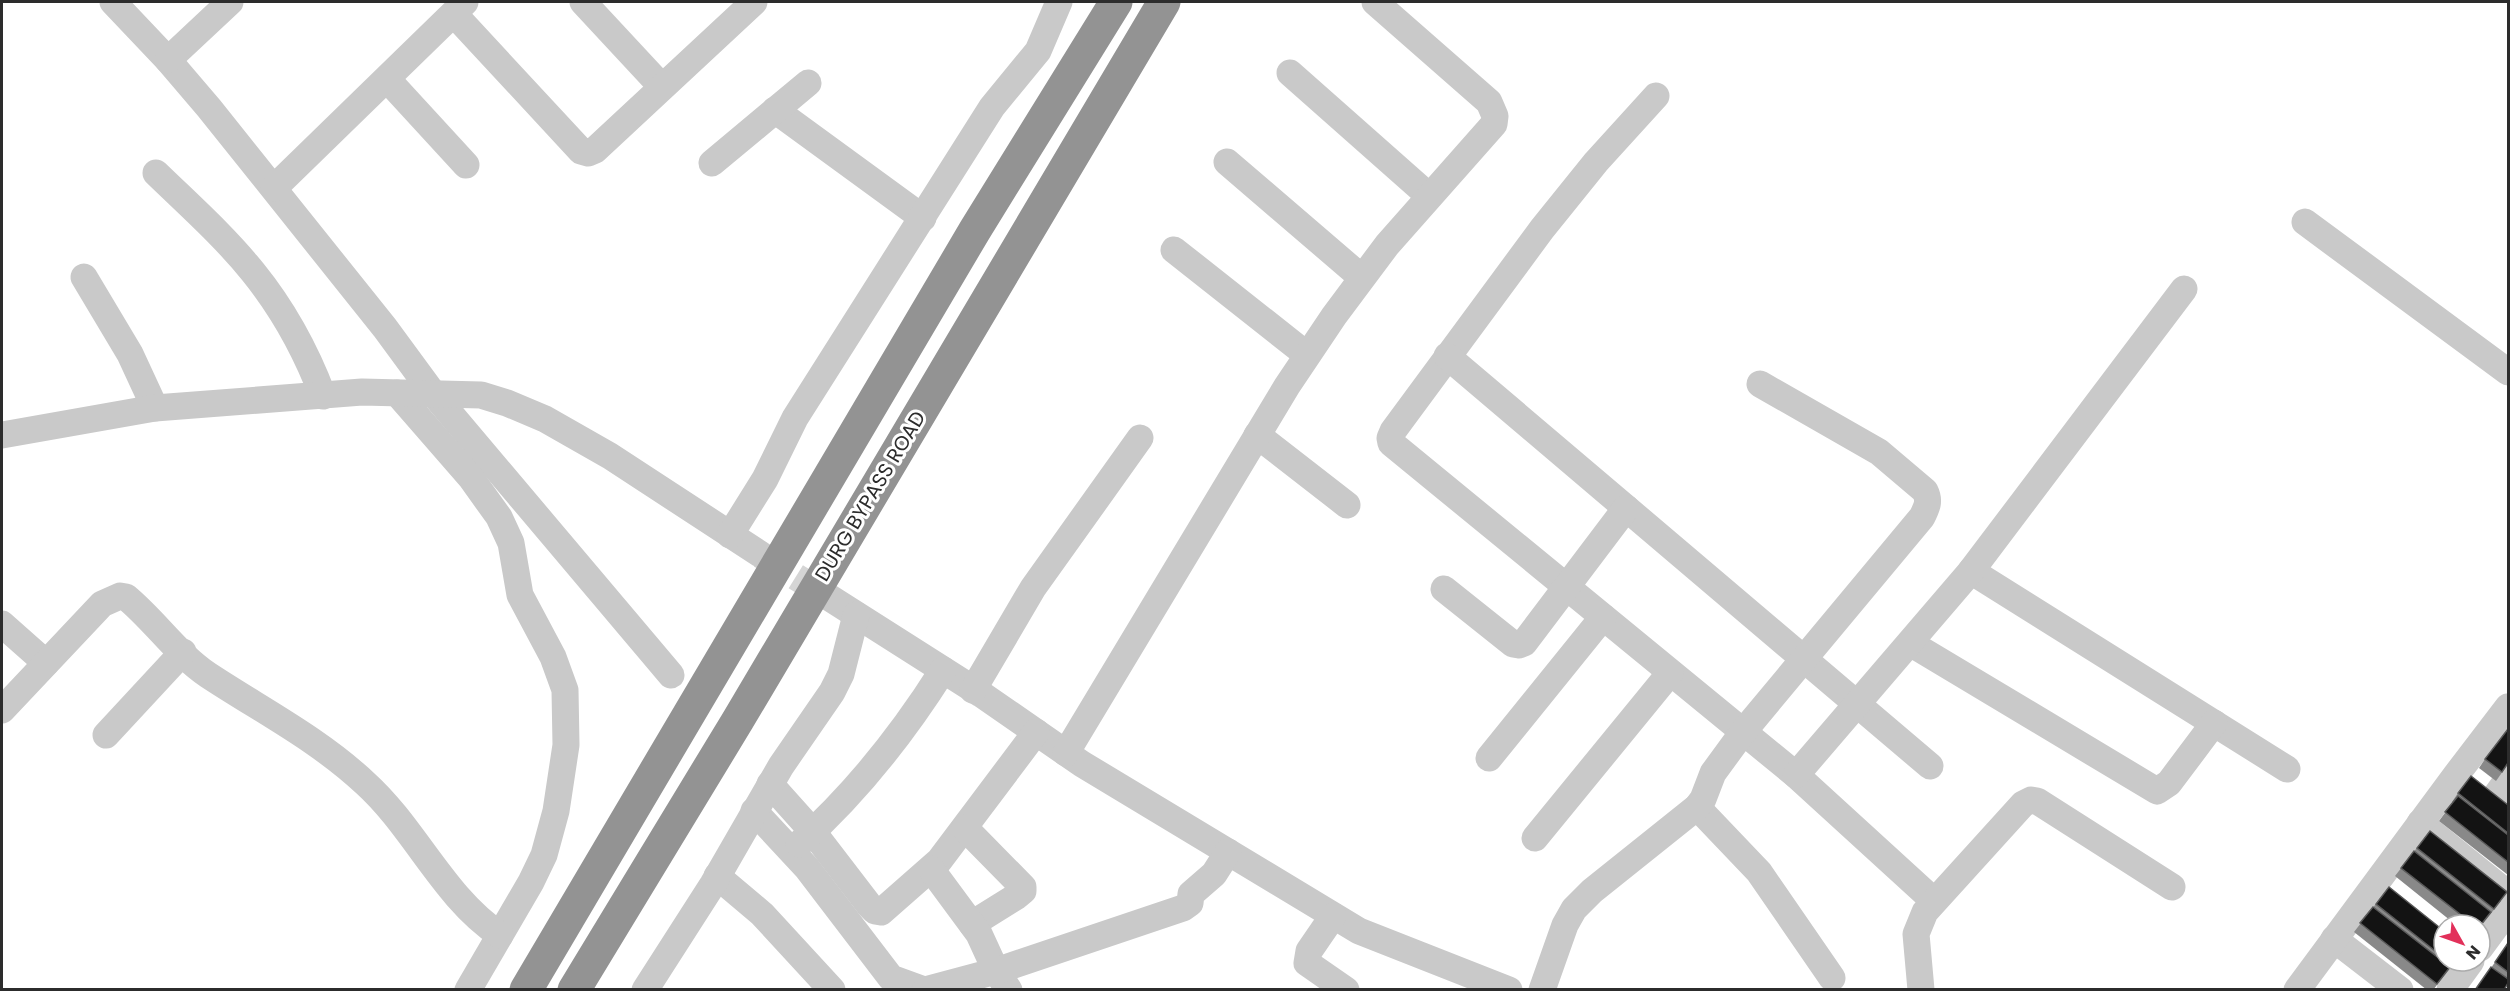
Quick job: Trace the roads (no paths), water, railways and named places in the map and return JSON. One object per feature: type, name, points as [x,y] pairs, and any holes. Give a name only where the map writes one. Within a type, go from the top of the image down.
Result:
[{"type":"highway","points":[[526,990],[969,240],[1116,2]]},
{"type":"highway","name":"DURG BYPASS ROAD","points":[[574,990],[744,710],[1164,2]]},
{"type":"street","points":[[113,2],[168,60],[274,188],[385,328],[412,392],[499,517],[511,543],[514,573],[520,595],[552,657],[565,690],[567,726],[556,811],[544,855],[468,990]]},
{"type":"street","points":[[168,60],[230,2]]},
{"type":"street","points":[[583,2],[662,87]]},
{"type":"street","points":[[274,188],[460,8],[581,151],[588,153],[595,150],[754,2]]},
{"type":"street","points":[[730,535],[765,479],[795,418],[992,107],[1038,51],[1059,2]]},
{"type":"street","points":[[1066,753],[1307,355],[1361,277],[1429,196],[1489,131],[1495,116],[1489,102],[1375,2]]},
{"type":"street","points":[[1290,73],[1429,196]]},
{"type":"street","points":[[387,79],[466,165]]},
{"type":"street","points":[[712,163],[808,83]]},
{"type":"street","points":[[1656,96],[1596,162],[1542,229],[1393,432],[1390,438],[1391,443],[1796,775],[1934,901]]},
{"type":"street","points":[[775,110],[923,218]]},
{"type":"street","points":[[1227,162],[1361,277]]},
{"type":"street","points":[[156,173],[253,272],[291,326],[311,364],[324,396]]},
{"type":"street","points":[[2305,222],[2508,372]]},
{"type":"street","points":[[1174,250],[1307,355]]},
{"type":"street","points":[[84,277],[130,354],[155,408]]},
{"type":"street","points":[[1796,775],[1971,571],[2184,290]]},
{"type":"street","points":[[1448,356],[1930,766]]},
{"type":"street","points":[[1542,990],[1564,925],[1574,909],[1592,891],[1697,807],[1703,799],[1713,773],[1743,732],[1802,658],[1922,517],[1929,499],[1926,491],[1918,483],[1879,452],[1760,384]]},
{"type":"street","points":[[2,435],[155,408],[362,392],[481,395],[507,402],[544,419],[610,456],[760,554]]},
{"type":"street","points":[[412,392],[671,675]]},
{"type":"street","points":[[1257,435],[1347,505]]},
{"type":"street","points":[[974,690],[1033,588],[1140,438]]},
{"type":"street","points":[[1444,589],[1513,644],[1519,645],[1529,638],[1626,508]]},
{"type":"street","points":[[1971,571],[2287,769]]},
{"type":"street","points":[[2,710],[102,604],[120,596],[126,597],[207,674],[311,740],[366,784],[462,900],[486,926],[500,935]]},
{"type":"street","points":[[830,598],[974,690],[1066,753],[1333,916],[1359,931],[1509,990]]},
{"type":"street","points":[[656,985],[770,784],[832,692],[841,674],[856,615]]},
{"type":"street","points":[[1489,758],[1603,617]]},
{"type":"street","points":[[2,624],[45,663]]},
{"type":"street","points":[[1910,643],[2157,791],[2169,783],[2214,723]]},
{"type":"street","points":[[106,735],[183,652]]},
{"type":"street","points":[[792,851],[834,812],[891,748],[943,670]]},
{"type":"street","points":[[1535,838],[1670,672]]},
{"type":"street","points":[[2297,990],[2334,939],[2385,889],[2420,823],[2508,707]]},
{"type":"street","points":[[770,784],[813,832],[874,911],[881,912],[931,869],[965,828],[1036,732]]},
{"type":"street","points":[[2460,769],[2504,795]]},
{"type":"street","points":[[1920,990],[1916,934],[1925,912],[2023,804],[2031,800],[2037,801],[2172,887]]},
{"type":"street","points":[[1697,807],[1759,872],[1832,978]]},
{"type":"street","points":[[754,811],[792,851],[891,978],[925,990],[1183,908],[1190,903],[1191,894],[1214,874],[1228,852]]},
{"type":"street","points":[[2420,823],[2507,911],[2492,932]]},
{"type":"street","points":[[965,828],[1023,887],[1023,891],[1017,896],[972,924]]},
{"type":"street","points":[[931,869],[972,924],[996,969]]},
{"type":"street","points":[[717,876],[762,914],[832,990]]},
{"type":"street","points":[[1333,916],[1309,951],[1307,963],[1346,990]]},
{"type":"street","points":[[2334,939],[2400,990]]},
{"type":"street","points":[[2450,990],[2462,973]]},
{"type":"tunnel","points":[[761,555],[830,598]]}]
